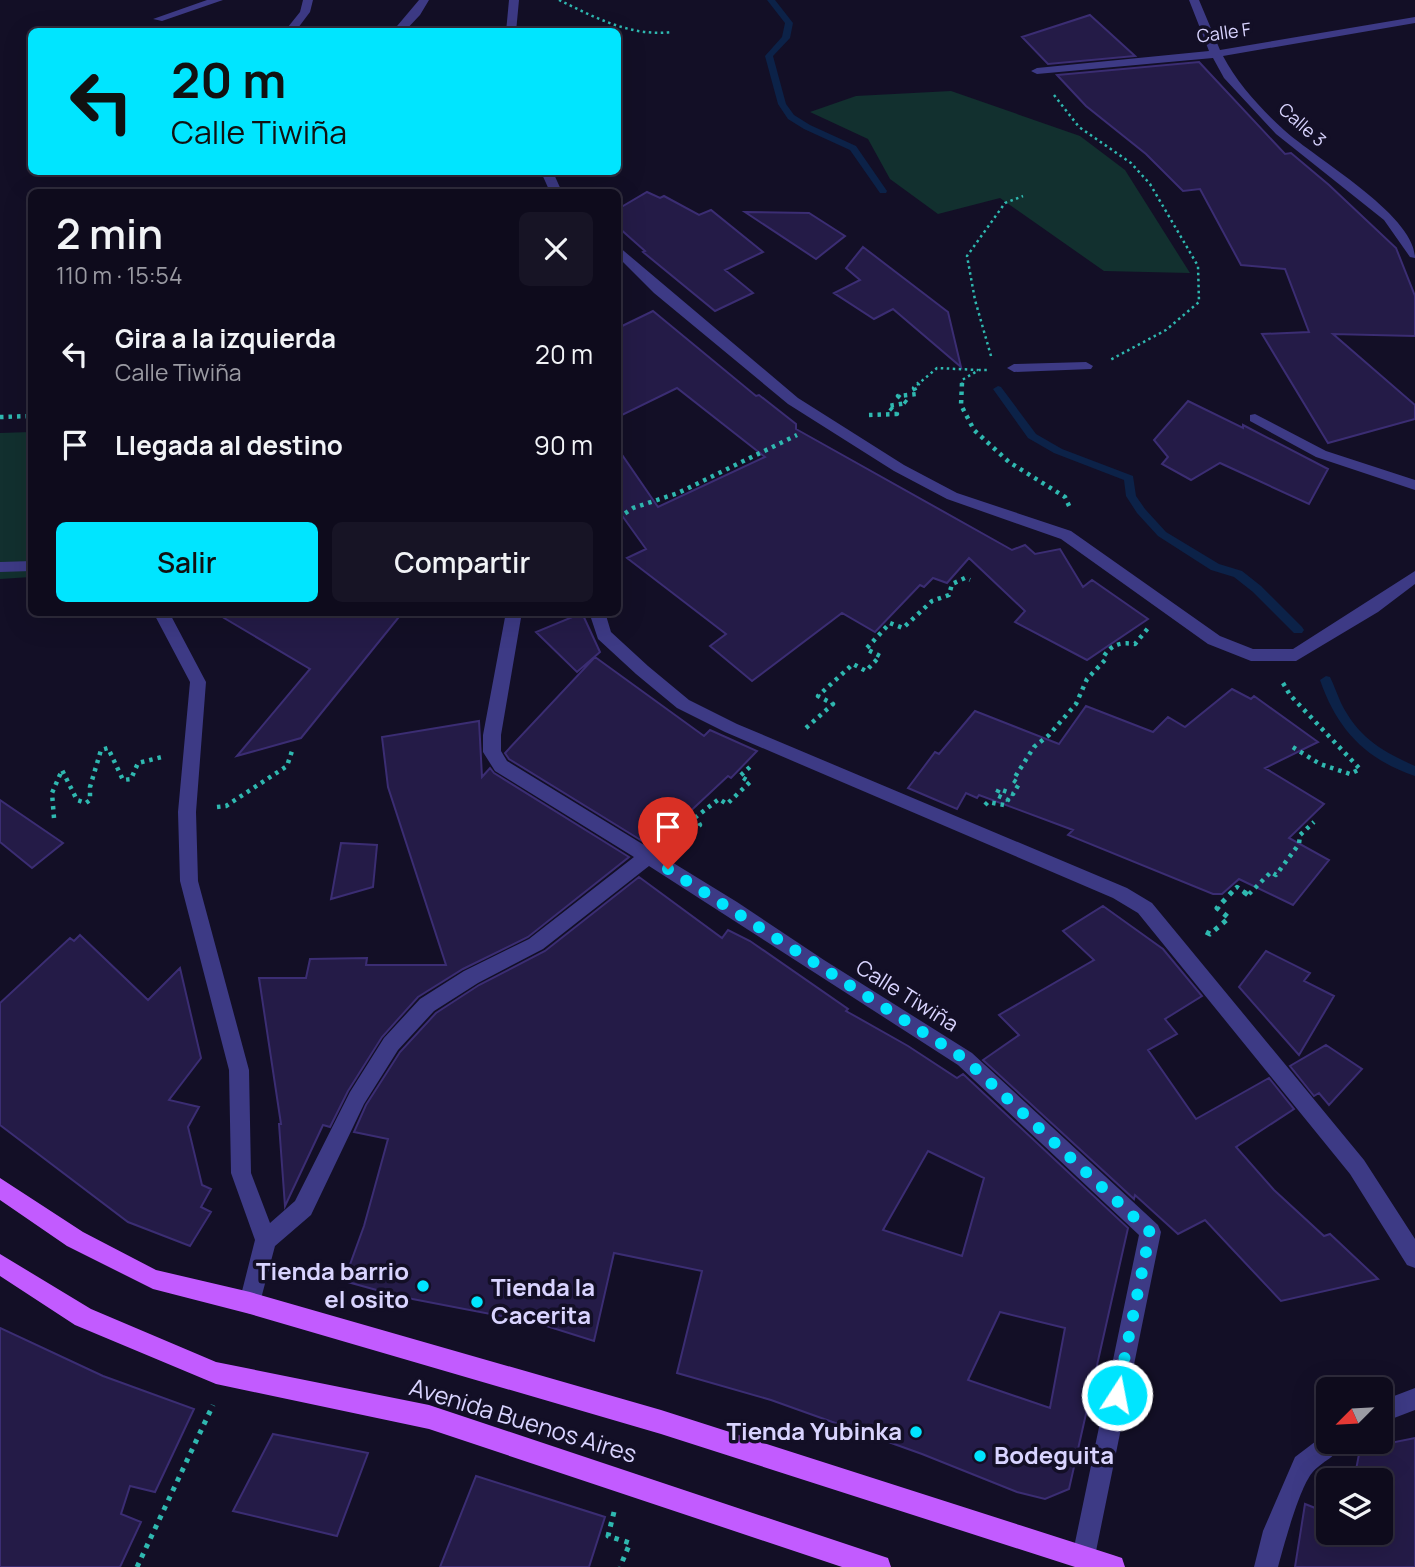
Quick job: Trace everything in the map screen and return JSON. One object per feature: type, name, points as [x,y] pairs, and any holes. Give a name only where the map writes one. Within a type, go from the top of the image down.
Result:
[{"type":"main road","name":"Avenida Buenos Aires","points":[[0,1188],[75,1239],[153,1279],[250,1303],[661,1422],[1113,1567]]},
{"type":"main road","name":"Avenida Buenos Aires","points":[[0,1264],[83,1317],[216,1373],[429,1417],[879,1567]]},
{"type":"street","points":[[158,19],[218,0]]},
{"type":"street","points":[[292,28],[305,12],[308,0]]},
{"type":"street","points":[[401,28],[424,0]]},
{"type":"street","points":[[511,28],[514,0]]},
{"type":"street","name":"Calle 3","points":[[1194,0],[1215,54],[1228,76],[1280,132],[1388,217],[1415,254]]},
{"type":"street","name":"Calle F","points":[[1037,71],[1215,54],[1415,20]]},
{"type":"street","points":[[621,253],[659,290],[793,401],[899,468],[952,496],[1066,535],[1214,640],[1251,655],[1296,655],[1372,608],[1415,576]]},
{"type":"street","points":[[1014,368],[1086,366]]},
{"type":"street","points":[[1255,418],[1321,454],[1415,485]]},
{"type":"street","points":[[0,567],[28,566]]},
{"type":"street","points":[[163,616],[198,682],[187,812],[189,881],[214,965],[239,1070],[241,1173],[266,1240],[250,1303]]},
{"type":"street","name":"Calle Tiwiña","points":[[513,616],[495,705],[492,752],[501,766],[965,1059],[1150,1232],[1084,1557]]},
{"type":"street","points":[[598,616],[604,635],[683,704],[774,746],[1120,893],[1145,908],[1357,1167],[1415,1258]]},
{"type":"street","points":[[266,1240],[303,1208],[357,1098],[391,1044],[427,1005],[471,977],[536,944],[647,857]]},
{"type":"street","points":[[1393,1407],[1415,1399]]},
{"type":"street","points":[[1266,1567],[1275,1531],[1303,1465],[1317,1454]]},
{"type":"path","points":[[559,0],[639,30],[657,35],[670,32]]},
{"type":"path","points":[[1037,71],[1079,127],[1131,163],[1150,184],[1198,266],[1199,302],[1166,330],[1110,360],[1086,366]]},
{"type":"path","points":[[995,370],[975,300],[967,256],[1005,203],[1023,196]]},
{"type":"path","points":[[839,430],[864,415],[897,414],[888,406],[907,403],[898,396],[917,394],[914,388],[917,383],[937,368],[1014,368]]},
{"type":"path","points":[[979,370],[962,380],[961,405],[974,430],[1009,462],[1065,497],[1076,520],[1066,535]]},
{"type":"path","points":[[0,417],[28,416]]},
{"type":"path","points":[[621,514],[631,506],[676,494],[730,467],[765,455],[824,420]]},
{"type":"path","points":[[800,735],[833,704],[818,696],[853,664],[866,671],[880,656],[866,649],[890,623],[904,628],[932,601],[948,595],[952,584],[965,578],[970,580]]},
{"type":"path","points":[[965,825],[976,810],[995,816],[997,811],[984,806],[988,802],[1004,805],[1007,800],[996,795],[999,789],[1013,794],[1019,784],[1013,780],[1034,747],[1049,735],[1076,704],[1087,679],[1105,660],[1104,656],[1110,646],[1119,642],[1135,644],[1150,625]]},
{"type":"path","points":[[1267,655],[1290,695],[1360,769],[1350,775],[1320,764],[1291,746]]},
{"type":"path","points":[[647,857],[675,834],[684,839],[700,825],[696,817],[719,799],[727,804],[750,782],[740,776],[774,746]]},
{"type":"path","points":[[54,818],[50,794],[56,777],[62,770],[77,800],[86,803],[90,800],[89,780],[100,763],[101,750],[108,748],[123,780],[131,779],[138,764],[147,760],[164,757],[172,764],[191,763]]},
{"type":"path","points":[[187,812],[213,805],[220,808],[226,806],[287,766],[293,748]]},
{"type":"path","points":[[1160,925],[1177,916],[1195,929],[1200,928],[1210,933],[1229,918],[1217,908],[1237,887],[1248,895],[1271,872],[1276,875],[1299,844],[1300,835],[1314,822]]},
{"type":"path","points":[[137,1567],[226,1375]]},
{"type":"path","points":[[620,1567],[630,1543],[608,1536],[622,1481]]},
{"type":"green space","points":[[951,91],[1080,136],[1125,170],[1190,273],[1104,271],[1000,198],[938,214],[890,179],[868,139],[810,112],[856,96]]},
{"type":"green space","points":[[28,432],[28,577],[0,579],[0,433]]},
{"type":"building","points":[[1090,15],[1135,56],[1048,64],[1022,37]]},
{"type":"building","points":[[1199,62],[1285,154],[1291,153],[1329,185],[1396,248],[1415,296],[1415,336],[1333,334],[1415,405],[1415,419],[1328,443],[1262,334],[1309,332],[1285,269],[1241,265],[1200,189],[1183,191],[1146,154],[1086,106],[1057,75]]},
{"type":"building","points":[[647,192],[660,198],[664,196],[699,215],[711,210],[763,252],[725,270],[753,293],[715,311],[643,252],[645,251],[621,230],[621,207]]},
{"type":"building","points":[[745,212],[809,213],[845,236],[816,259]]},
{"type":"building","points":[[863,247],[948,312],[961,367],[893,309],[874,319],[834,293],[860,280],[846,268]]},
{"type":"building","points":[[653,311],[756,396],[759,395],[796,424],[796,429],[1012,550],[1025,545],[1035,554],[1060,549],[1083,587],[1092,580],[1148,619],[1087,660],[1015,622],[1025,611],[969,558],[947,583],[933,578],[924,587],[920,585],[875,632],[842,613],[752,681],[710,646],[726,634],[627,558],[646,549],[621,514],[621,453],[658,507],[765,457],[677,388],[621,416],[621,327]]},
{"type":"building","points":[[1188,401],[1243,428],[1243,425],[1328,469],[1309,504],[1220,463],[1191,480],[1162,464],[1168,457],[1154,440]]},
{"type":"building","points":[[221,616],[400,616],[301,738],[237,756],[310,669]]},
{"type":"building","points":[[575,616],[583,616],[600,652],[577,672],[536,632]]},
{"type":"building","points":[[595,657],[704,736],[710,730],[757,751],[731,778],[728,776],[652,847],[509,759],[505,753]]},
{"type":"building","points":[[1232,689],[1251,699],[1254,696],[1318,742],[1265,768],[1324,804],[1289,838],[1329,860],[1293,905],[1239,879],[1222,894],[1213,894],[1068,835],[1073,830],[979,795],[977,798],[966,793],[957,809],[908,788],[935,752],[939,754],[975,711],[1059,744],[1086,706],[1153,732],[1168,717],[1185,727]]},
{"type":"building","points":[[479,721],[482,777],[490,768],[629,857],[528,937],[463,969],[418,997],[382,1037],[348,1091],[330,1127],[323,1125],[285,1206],[281,1124],[259,978],[306,978],[310,959],[367,958],[366,965],[446,965],[388,787],[382,737]]},
{"type":"building","points":[[0,800],[63,843],[32,868],[0,842]]},
{"type":"building","points":[[341,843],[377,845],[373,887],[331,899]]},
{"type":"building","points":[[639,877],[722,938],[728,930],[750,941],[848,1009],[846,1011],[957,1078],[963,1074],[1128,1228],[1069,1489],[1045,1499],[1017,1492],[922,1454],[771,1400],[677,1373],[702,1271],[614,1253],[594,1341],[537,1323],[402,1297],[344,1281],[364,1226],[388,1139],[354,1132],[366,1105],[400,1052],[436,1013],[479,985],[545,951]],"holes":[[[928,1151],[984,1178],[962,1256],[883,1230]],[[1000,1312],[1065,1328],[1050,1408],[968,1380]]]},
{"type":"building","points":[[1103,906],[1163,949],[1202,996],[1165,1019],[1177,1034],[1148,1050],[1196,1119],[1269,1078],[1294,1109],[1236,1147],[1274,1190],[1324,1236],[1330,1234],[1378,1279],[1281,1301],[1205,1220],[1178,1234],[1135,1195],[1134,1199],[983,1060],[1019,1035],[999,1015],[1094,960],[1063,931]]},
{"type":"building","points":[[80,935],[148,1000],[180,968],[201,1058],[169,1100],[199,1107],[188,1127],[202,1185],[211,1189],[201,1207],[211,1212],[190,1246],[128,1222],[0,1125],[0,1003],[70,938],[74,941]]},
{"type":"building","points":[[1266,951],[1310,973],[1304,981],[1334,996],[1299,1055],[1239,987]]},
{"type":"building","points":[[1326,1045],[1362,1069],[1329,1105],[1319,1093],[1314,1096],[1290,1066]]},
{"type":"building","points":[[0,1328],[103,1376],[194,1409],[155,1492],[130,1486],[121,1514],[141,1522],[120,1567],[0,1567]]},
{"type":"building","points":[[273,1434],[368,1453],[337,1536],[233,1511]]},
{"type":"building","points":[[1415,1438],[1415,1567],[1295,1567],[1305,1504],[1316,1508],[1316,1545],[1393,1545],[1393,1468],[1356,1468],[1359,1454],[1393,1454],[1393,1442]]},
{"type":"building","points":[[476,1476],[605,1517],[589,1567],[440,1567]]},
{"type":"waterway","points":[[771,0],[789,23],[786,38],[769,56],[782,104],[791,117],[807,127],[853,148],[883,191]]},
{"type":"waterway","points":[[998,389],[1032,436],[1058,451],[1129,478],[1131,496],[1162,534],[1215,567],[1238,574],[1298,630]]},
{"type":"waterway","points":[[1326,680],[1340,712],[1362,741],[1380,755],[1415,771]]},
{"type":"place","name":"Tienda barrio el osito","points":[[423,1286]]},
{"type":"place","name":"Tienda la Cacerita","points":[[477,1302]]},
{"type":"place","name":"Tienda Yubinka","points":[[916,1432]]},
{"type":"place","name":"Bodeguita","points":[[980,1456]]},
{"type":"route","points":[[668,869],[965,1059],[1150,1232],[1117,1395]]}]
